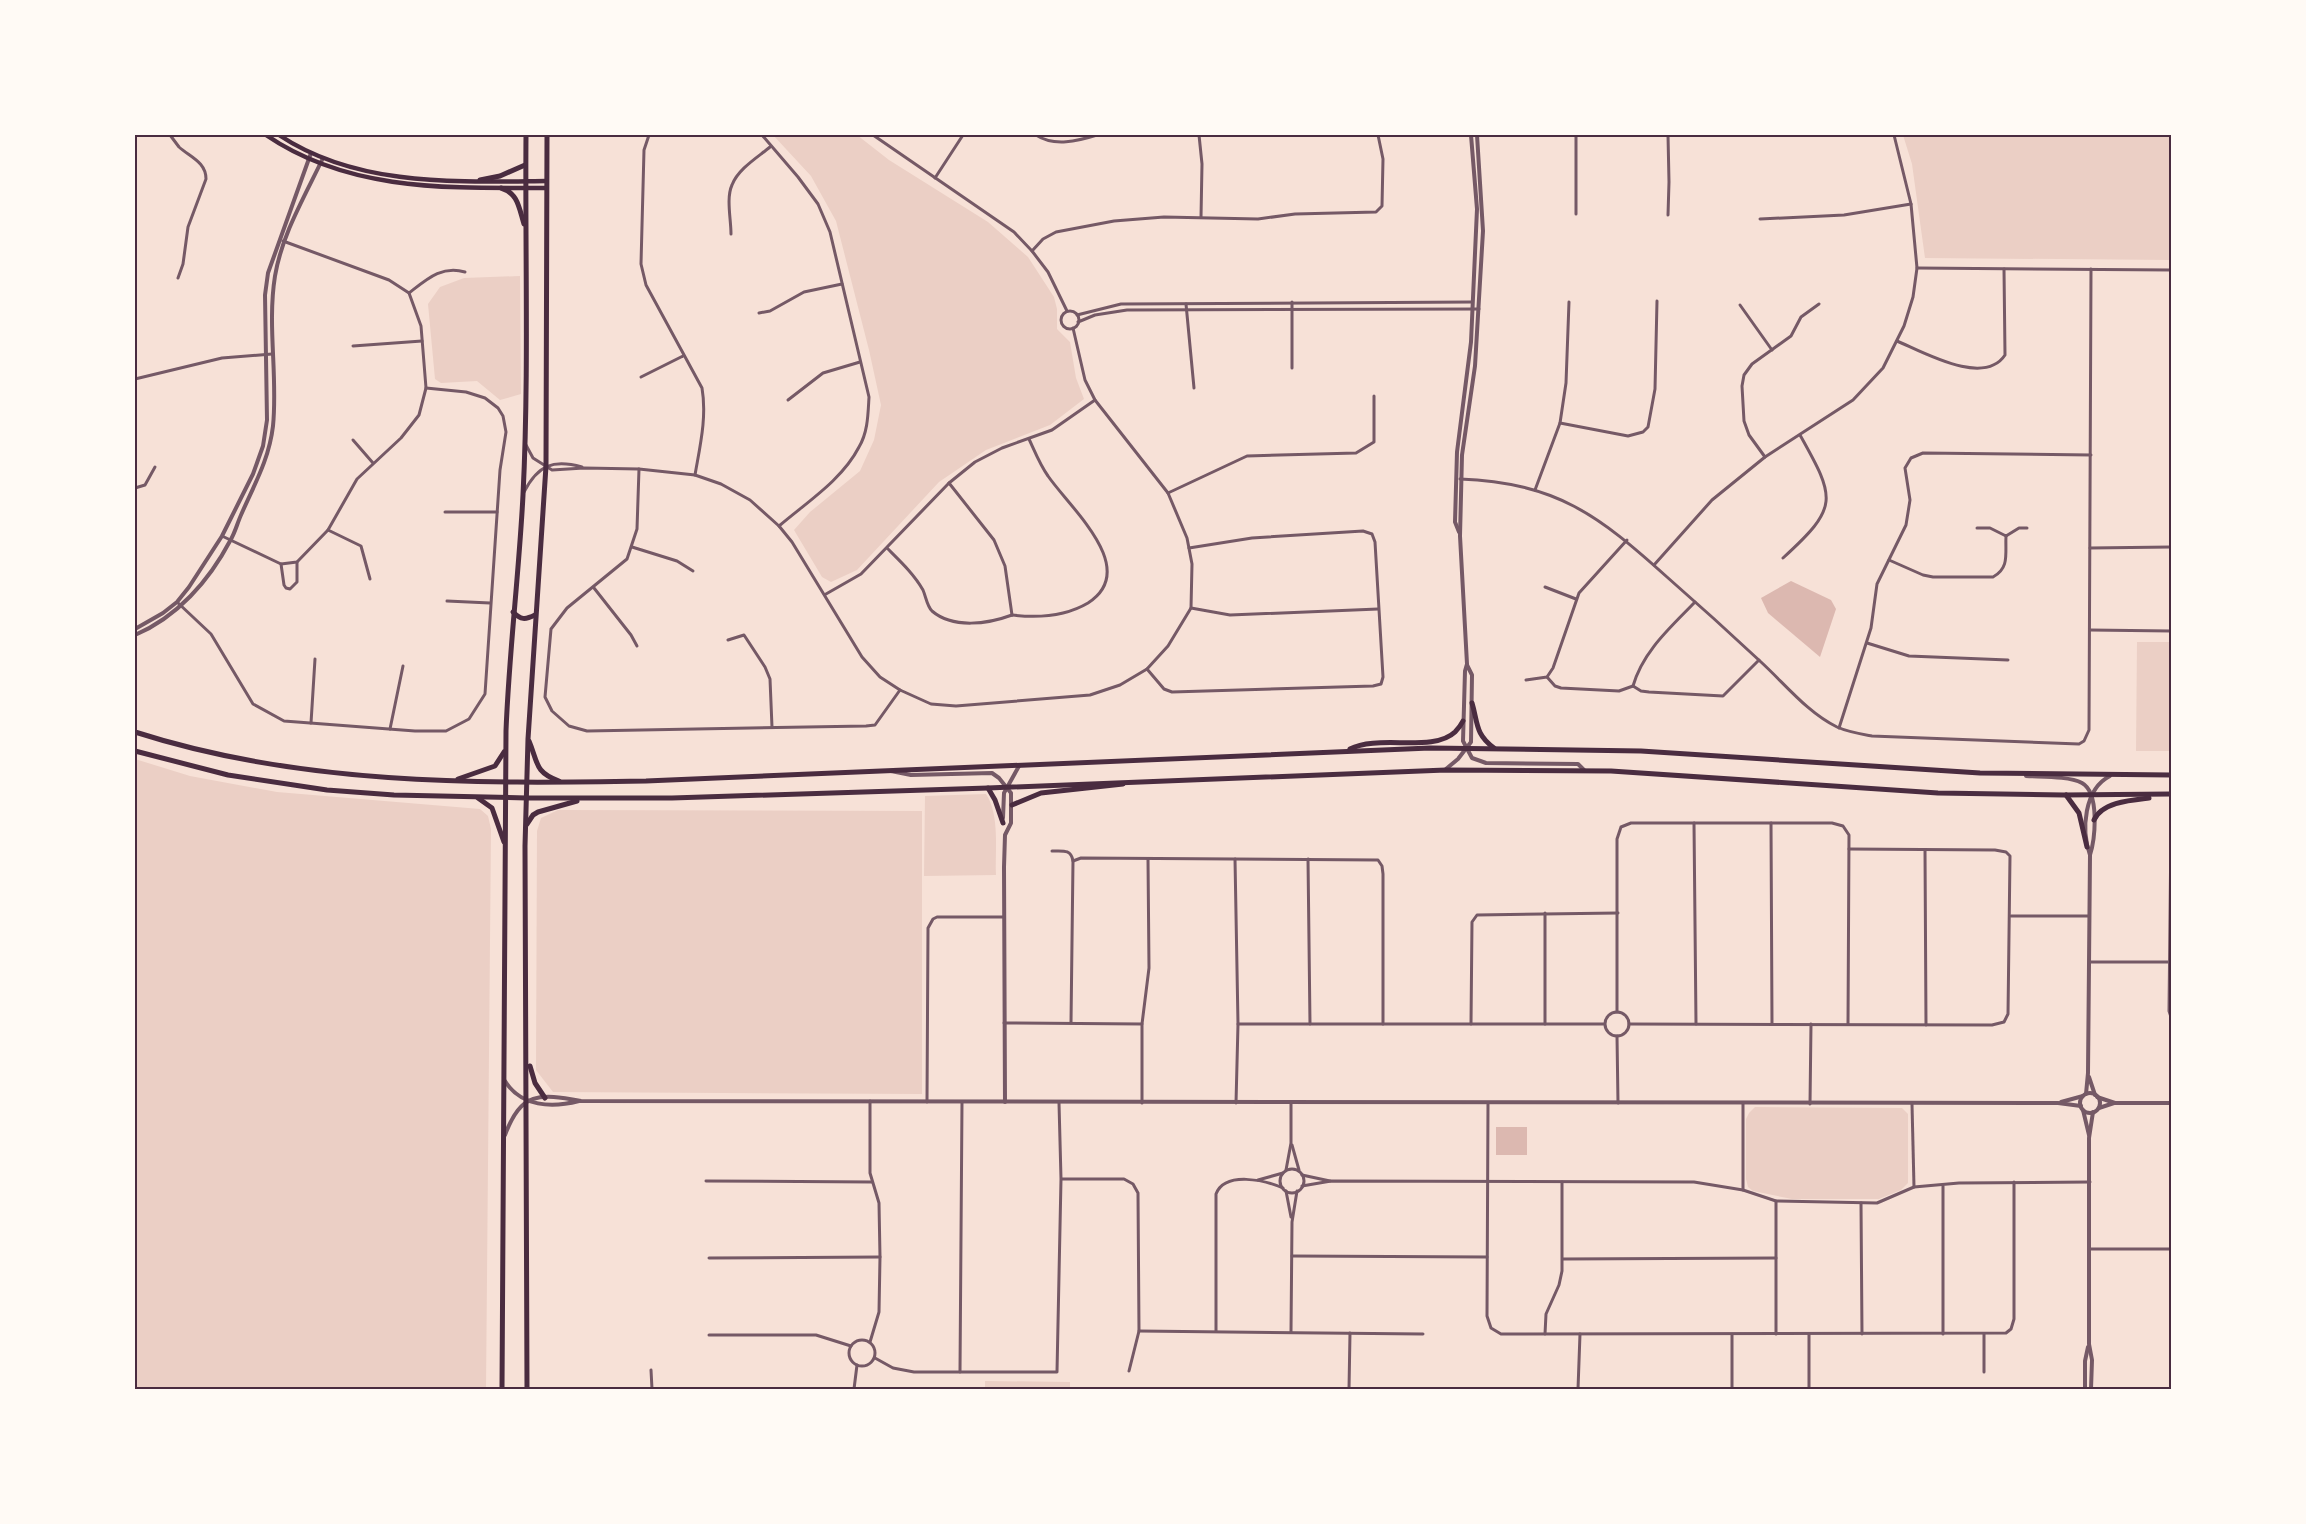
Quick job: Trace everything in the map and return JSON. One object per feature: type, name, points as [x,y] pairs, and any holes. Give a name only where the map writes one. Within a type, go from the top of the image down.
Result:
[{"type":"main road","points":[[266,135],[349,174],[404,185],[501,188],[526,185]]},
{"type":"main road","points":[[279,135],[309,155]]},
{"type":"main road","points":[[502,1389],[507,690],[523,496],[526,135]]},
{"type":"main road","points":[[526,1389],[526,826],[528,740],[546,466],[547,135]]},
{"type":"main road","points":[[322,161],[376,174],[436,180],[480,180],[546,185]]},
{"type":"main road","points":[[480,180],[500,176],[525,165]]},
{"type":"main road","points":[[501,188],[512,192],[515,197],[526,231]]},
{"type":"main road","points":[[513,612],[520,619],[527,619],[535,615]]},
{"type":"main road","points":[[1472,702],[1479,733],[1483,740],[1495,749]]},
{"type":"main road","points":[[1348,750],[1358,745],[1378,742],[1421,742],[1440,739],[1454,734],[1463,721]]},
{"type":"main road","points":[[135,732],[201,750],[285,767],[361,776],[507,782],[646,781],[1348,750],[1467,748],[1641,752],[2001,774],[2171,775]]},
{"type":"main road","points":[[528,740],[538,769],[547,777],[562,782]]},
{"type":"main road","points":[[453,780],[495,766],[506,748]]},
{"type":"main road","points":[[135,750],[208,770],[293,786],[371,794],[507,798],[584,799],[988,788],[1446,770],[1584,770],[1938,793],[2091,796],[2171,794]]},
{"type":"main road","points":[[1012,805],[1041,794],[1116,787],[1131,782]]},
{"type":"main road","points":[[988,788],[995,800],[1002,823]]},
{"type":"main road","points":[[2094,820],[2098,813],[2116,804],[2171,794]]},
{"type":"main road","points":[[2066,795],[2079,813],[2087,847]]},
{"type":"main road","points":[[477,797],[492,808],[506,847]]},
{"type":"main road","points":[[526,826],[533,815],[538,812],[584,799]]},
{"type":"main road","points":[[527,1049],[535,1083],[545,1098]]},
{"type":"street","points":[[170,135],[179,147],[199,162],[206,172],[206,179],[188,227],[183,264],[178,278]]},
{"type":"street","points":[[649,135],[644,150],[641,264],[646,285],[702,388],[705,405],[695,475]]},
{"type":"street","points":[[762,135],[818,204],[830,232],[869,397],[868,423],[860,446],[845,469],[779,526]]},
{"type":"street","points":[[873,135],[1014,232],[1048,272],[1067,311],[1077,315],[1120,304],[1479,302]]},
{"type":"street","points":[[935,178],[963,135]]},
{"type":"street","points":[[1036,135],[1043,140],[1059,143],[1097,135]]},
{"type":"street","points":[[1199,135],[1202,164],[1201,217]]},
{"type":"street","points":[[1032,251],[1043,239],[1056,232],[1114,221],[1164,216],[1258,219],[1295,214],[1376,212],[1382,206],[1383,159],[1378,135]]},
{"type":"street","points":[[1460,536],[1455,522],[1455,479],[1473,309],[1477,209],[1471,135]]},
{"type":"street","points":[[1477,135],[1484,211],[1475,366],[1462,455],[1460,536],[1467,664],[1463,741],[1472,758],[1486,763],[1578,765],[1584,770]]},
{"type":"street","points":[[1576,135],[1576,214]]},
{"type":"street","points":[[1668,135],[1670,182],[1668,215]]},
{"type":"street","points":[[1776,135],[1781,135]]},
{"type":"street","points":[[1654,565],[1712,500],[1765,457],[1853,400],[1883,368],[1904,326],[1917,268],[1911,204],[1894,135]]},
{"type":"street","points":[[732,234],[730,194],[732,184],[770,146]]},
{"type":"street","points":[[135,635],[181,606],[197,589],[231,540],[254,491],[268,450],[273,418],[265,295],[268,273],[309,155]]},
{"type":"street","points":[[135,629],[177,602],[195,579],[222,536],[253,474],[267,420],[275,275],[284,242],[322,161]]},
{"type":"street","points":[[1761,219],[1844,215],[1911,204]]},
{"type":"street","points":[[222,536],[281,564],[297,562],[328,530],[357,479],[401,438],[419,415],[426,388],[421,326],[409,293],[389,279],[279,239]]},
{"type":"street","points":[[1917,268],[2171,270]]},
{"type":"street","points":[[409,293],[425,280],[442,271],[457,269],[465,272]]},
{"type":"street","points":[[1897,341],[1960,367],[1989,367],[1999,364],[2005,355],[2004,269]]},
{"type":"street","points":[[1455,479],[1500,482],[1535,490],[1583,510],[1627,540],[1816,713],[1839,728],[1872,736],[2079,744],[2084,741],[2089,730],[2091,269]]},
{"type":"street","points":[[759,313],[770,311],[804,292],[842,284]]},
{"type":"street","points":[[1292,302],[1292,368]]},
{"type":"street","points":[[1535,490],[1560,423],[1566,383],[1569,302]]},
{"type":"street","points":[[1560,423],[1628,436],[1643,432],[1648,427],[1655,389],[1657,302]]},
{"type":"street","points":[[1186,304],[1194,388]]},
{"type":"street","points":[[1765,457],[1749,435],[1744,421],[1742,386],[1744,375],[1752,364],[1791,336],[1801,317],[1819,304]]},
{"type":"street","points":[[1740,305],[1772,350]]},
{"type":"street","points":[[1073,328],[1078,322],[1113,310],[1479,309]]},
{"type":"street","points":[[1067,311],[1063,315],[1062,322],[1065,327],[1073,328]]},
{"type":"street","points":[[1077,315],[1078,322]]},
{"type":"street","points":[[524,442],[533,458],[552,470],[584,468],[695,475],[721,484],[750,500],[779,526],[825,594],[862,657],[880,677],[900,690],[931,704],[967,706],[1090,695],[1120,685],[1147,669],[1168,646],[1191,608],[1192,564],[1187,538],[1168,493],[1095,400],[1085,380],[1073,328]]},
{"type":"street","points":[[353,346],[422,341]]},
{"type":"street","points":[[135,379],[222,358],[270,355]]},
{"type":"street","points":[[640,377],[683,356]]},
{"type":"street","points":[[788,400],[823,372],[860,362]]},
{"type":"street","points":[[177,602],[212,634],[253,704],[285,721],[446,731],[469,719],[486,694],[490,603],[506,432],[503,416],[498,408],[485,398],[466,392],[426,388]]},
{"type":"street","points":[[1168,493],[1247,456],[1356,453],[1374,442],[1374,396]]},
{"type":"street","points":[[825,594],[861,574],[949,483],[975,462],[1002,448],[1052,430],[1095,400]]},
{"type":"street","points":[[1783,558],[1812,531],[1825,512],[1827,495],[1821,472],[1800,435]]},
{"type":"street","points":[[353,440],[374,463]]},
{"type":"street","points":[[887,548],[910,572],[931,610],[947,620],[966,623],[996,621],[1012,615],[1024,616],[1071,611],[1096,597],[1108,577],[1108,565],[1104,553],[1094,536],[1047,475],[1029,440]]},
{"type":"street","points":[[1839,728],[1867,643],[1874,616],[1877,584],[1906,525],[1910,511],[1905,468],[1911,458],[1923,453],[2091,455]]},
{"type":"street","points":[[523,496],[531,480],[546,466]]},
{"type":"street","points":[[135,488],[145,485],[155,467]]},
{"type":"street","points":[[639,470],[637,529],[627,559],[567,608],[551,629],[545,697],[552,711],[569,726],[587,731],[874,725],[900,690]]},
{"type":"street","points":[[949,483],[993,540],[1005,566],[1012,615]]},
{"type":"street","points":[[445,512],[497,512]]},
{"type":"street","points":[[1977,528],[1990,528],[2006,536]]},
{"type":"street","points":[[2006,536],[2019,528],[2027,528]]},
{"type":"street","points":[[328,530],[361,546],[370,579]]},
{"type":"street","points":[[1147,669],[1164,689],[1172,692],[1381,684],[1383,677],[1375,542],[1372,534],[1363,531],[1252,538],[1188,548]]},
{"type":"street","points":[[1889,560],[1923,575],[1934,577],[1993,577],[2002,573],[2005,566],[2006,536]]},
{"type":"street","points":[[1526,680],[1547,677],[1553,668],[1576,599],[1627,540]]},
{"type":"street","points":[[632,547],[676,561],[693,571]]},
{"type":"street","points":[[2090,548],[2171,548]]},
{"type":"street","points":[[281,564],[286,588],[291,589],[297,582],[297,562]]},
{"type":"street","points":[[1545,587],[1576,599]]},
{"type":"street","points":[[594,588],[637,646]]},
{"type":"street","points":[[447,602],[490,603]]},
{"type":"street","points":[[1633,686],[1650,650],[1695,602]]},
{"type":"street","points":[[1191,608],[1230,615],[1378,609]]},
{"type":"street","points":[[2090,630],[2171,631]]},
{"type":"street","points":[[728,640],[744,635],[765,667],[770,679],[772,728]]},
{"type":"street","points":[[1867,643],[1909,656],[2008,660]]},
{"type":"street","points":[[311,723],[315,659]]},
{"type":"street","points":[[1633,686],[1641,691],[1649,692],[1723,696],[1759,660]]},
{"type":"street","points":[[1446,770],[1471,742],[1472,675],[1467,664]]},
{"type":"street","points":[[390,729],[403,666]]},
{"type":"street","points":[[1547,677],[1555,686],[1561,688],[1619,691],[1633,686]]},
{"type":"street","points":[[1005,1102],[1005,835],[1002,823],[1004,793],[1019,766]]},
{"type":"street","points":[[889,770],[895,774],[911,775],[992,773],[1007,786],[1011,793],[1011,823],[1005,835]]},
{"type":"street","points":[[2001,774],[2074,780],[2086,786],[2094,805],[2088,916],[2088,1073],[2082,1108],[2089,1138]]},
{"type":"street","points":[[2090,855],[2087,847],[2086,805],[2098,783],[2112,775]]},
{"type":"street","points":[[1617,1012],[1617,839],[1621,827],[1631,823],[1838,823],[1847,830],[1849,849],[1848,1024]]},
{"type":"street","points":[[1694,823],[1696,1024]]},
{"type":"street","points":[[1771,823],[1772,1024]]},
{"type":"street","points":[[2171,826],[2169,1011],[2171,1017]]},
{"type":"street","points":[[1629,1024],[1998,1025],[2007,1019],[2011,860],[2006,852],[1849,849]]},
{"type":"street","points":[[1925,850],[1926,1025]]},
{"type":"street","points":[[1052,851],[1068,851],[1072,854],[1073,861],[1071,1023]]},
{"type":"street","points":[[1073,861],[1081,858],[1378,860],[1382,866],[1383,1024]]},
{"type":"street","points":[[1142,1103],[1142,1024],[1149,968],[1149,858]]},
{"type":"street","points":[[1235,859],[1238,1024],[1236,1103]]},
{"type":"street","points":[[1308,859],[1310,1024]]},
{"type":"street","points":[[1545,913],[1545,1024]]},
{"type":"street","points":[[1472,1024],[1472,922],[1477,915],[1618,913]]},
{"type":"street","points":[[2011,916],[2088,916]]},
{"type":"street","points":[[927,1102],[929,923],[937,917],[1004,917]]},
{"type":"street","points":[[2089,962],[2170,962]]},
{"type":"street","points":[[1604,1024],[1609,1014],[1617,1012],[1625,1016],[1629,1024],[1626,1031],[1617,1036]]},
{"type":"street","points":[[1004,1023],[1142,1024]]},
{"type":"street","points":[[1238,1024],[1604,1024]]},
{"type":"street","points":[[1604,1024],[1608,1032],[1617,1036]]},
{"type":"street","points":[[1810,1104],[1811,1024]]},
{"type":"street","points":[[1617,1036],[1618,1103]]},
{"type":"street","points":[[2088,1073],[2099,1102],[2098,1108]]},
{"type":"street","points":[[503,1078],[509,1088],[534,1104],[566,1104],[581,1101]]},
{"type":"street","points":[[2058,1103],[2084,1095],[2096,1096],[2115,1103]]},
{"type":"street","points":[[503,1141],[515,1111],[534,1098],[581,1101],[1059,1103],[2058,1103],[2092,1112]]},
{"type":"street","points":[[870,1101],[870,1173],[879,1203],[880,1257],[879,1312],[870,1342]]},
{"type":"street","points":[[960,1372],[962,1102]]},
{"type":"street","points":[[875,1358],[893,1368],[915,1372],[1057,1372],[1061,1179],[1059,1103]]},
{"type":"street","points":[[1291,1103],[1291,1143],[1281,1180],[1292,1221]]},
{"type":"street","points":[[1488,1103],[1487,1316],[1491,1328],[1501,1334],[2006,1333],[2013,1325],[2014,1182]]},
{"type":"street","points":[[1743,1103],[1743,1190]]},
{"type":"street","points":[[2085,1389],[2090,1249],[2089,1138],[2092,1112],[2115,1103],[2171,1103]]},
{"type":"street","points":[[1912,1104],[1914,1187]]},
{"type":"street","points":[[1291,1143],[1301,1173],[1302,1186]]},
{"type":"street","points":[[1253,1181],[1293,1169],[1331,1181]]},
{"type":"street","points":[[1061,1179],[1124,1179],[1138,1193],[1139,1331],[1130,1371]]},
{"type":"street","points":[[1216,1331],[1215,1194],[1221,1185],[1230,1180],[1253,1181],[1297,1191]]},
{"type":"street","points":[[706,1181],[873,1182]]},
{"type":"street","points":[[1291,1332],[1292,1221],[1297,1191],[1302,1186],[1331,1181],[1694,1182],[1743,1190],[1776,1201],[1861,1203],[1881,1202],[1914,1187],[1959,1183],[2090,1182]]},
{"type":"street","points":[[1545,1334],[1546,1314],[1560,1285],[1563,1259],[1562,1182]]},
{"type":"street","points":[[1943,1185],[1943,1334]]},
{"type":"street","points":[[1776,1201],[1776,1335]]},
{"type":"street","points":[[1861,1203],[1862,1334]]},
{"type":"street","points":[[2090,1249],[2171,1249]]},
{"type":"street","points":[[1292,1256],[1487,1257]]},
{"type":"street","points":[[709,1258],[880,1257]]},
{"type":"street","points":[[1563,1259],[1776,1258]]},
{"type":"street","points":[[1139,1331],[1423,1334]]},
{"type":"street","points":[[1350,1333],[1350,1389]]},
{"type":"street","points":[[1578,1389],[1580,1334]]},
{"type":"street","points":[[1809,1334],[1809,1389]]},
{"type":"street","points":[[1984,1334],[1984,1372]]},
{"type":"street","points":[[709,1335],[816,1335],[851,1346],[862,1339],[870,1342],[875,1349],[875,1358],[870,1364],[856,1365],[850,1359],[851,1346]]},
{"type":"street","points":[[1732,1335],[1732,1389]]},
{"type":"street","points":[[2088,1344],[2092,1360],[2091,1389]]},
{"type":"street","points":[[854,1389],[856,1365]]},
{"type":"street","points":[[651,1370],[652,1389]]},
{"type":"shaded area","points":[[773,135],[857,135],[889,160],[988,222],[1028,257],[1054,297],[1057,309],[1057,329],[1070,342],[1076,378],[1084,399],[1050,425],[986,450],[939,482],[857,570],[831,582],[822,577],[794,530],[810,512],[860,471],[874,440],[881,405],[836,221],[811,176]]},
{"type":"shaded area","points":[[1903,135],[2171,135],[2171,260],[1925,258],[1912,164]]},
{"type":"shaded area","points":[[520,276],[521,394],[500,400],[477,381],[441,383],[435,379],[428,304],[440,287],[464,278]]},
{"type":"shaded area","points":[[1791,581],[1831,600],[1836,609],[1820,657],[1768,613],[1761,598]]},
{"type":"shaded area","points":[[2137,642],[2171,642],[2171,751],[2136,751]]},
{"type":"shaded area","points":[[135,759],[190,776],[277,792],[480,809],[488,816],[491,829],[486,1389],[135,1389]]},
{"type":"shaded area","points":[[986,794],[995,823],[996,875],[924,876],[925,796]]},
{"type":"shaded area","points":[[558,810],[922,811],[922,1094],[553,1092],[536,1070],[537,831],[541,818]]},
{"type":"shaded area","points":[[1755,1107],[1902,1108],[1908,1114],[1908,1183],[1901,1190],[1879,1199],[1792,1199],[1753,1191],[1748,1187],[1746,1179],[1746,1119]]},
{"type":"shaded area","points":[[1496,1127],[1527,1127],[1527,1155],[1496,1155]]},
{"type":"shaded area","points":[[985,1381],[1070,1382],[1070,1389],[985,1389]]}]
